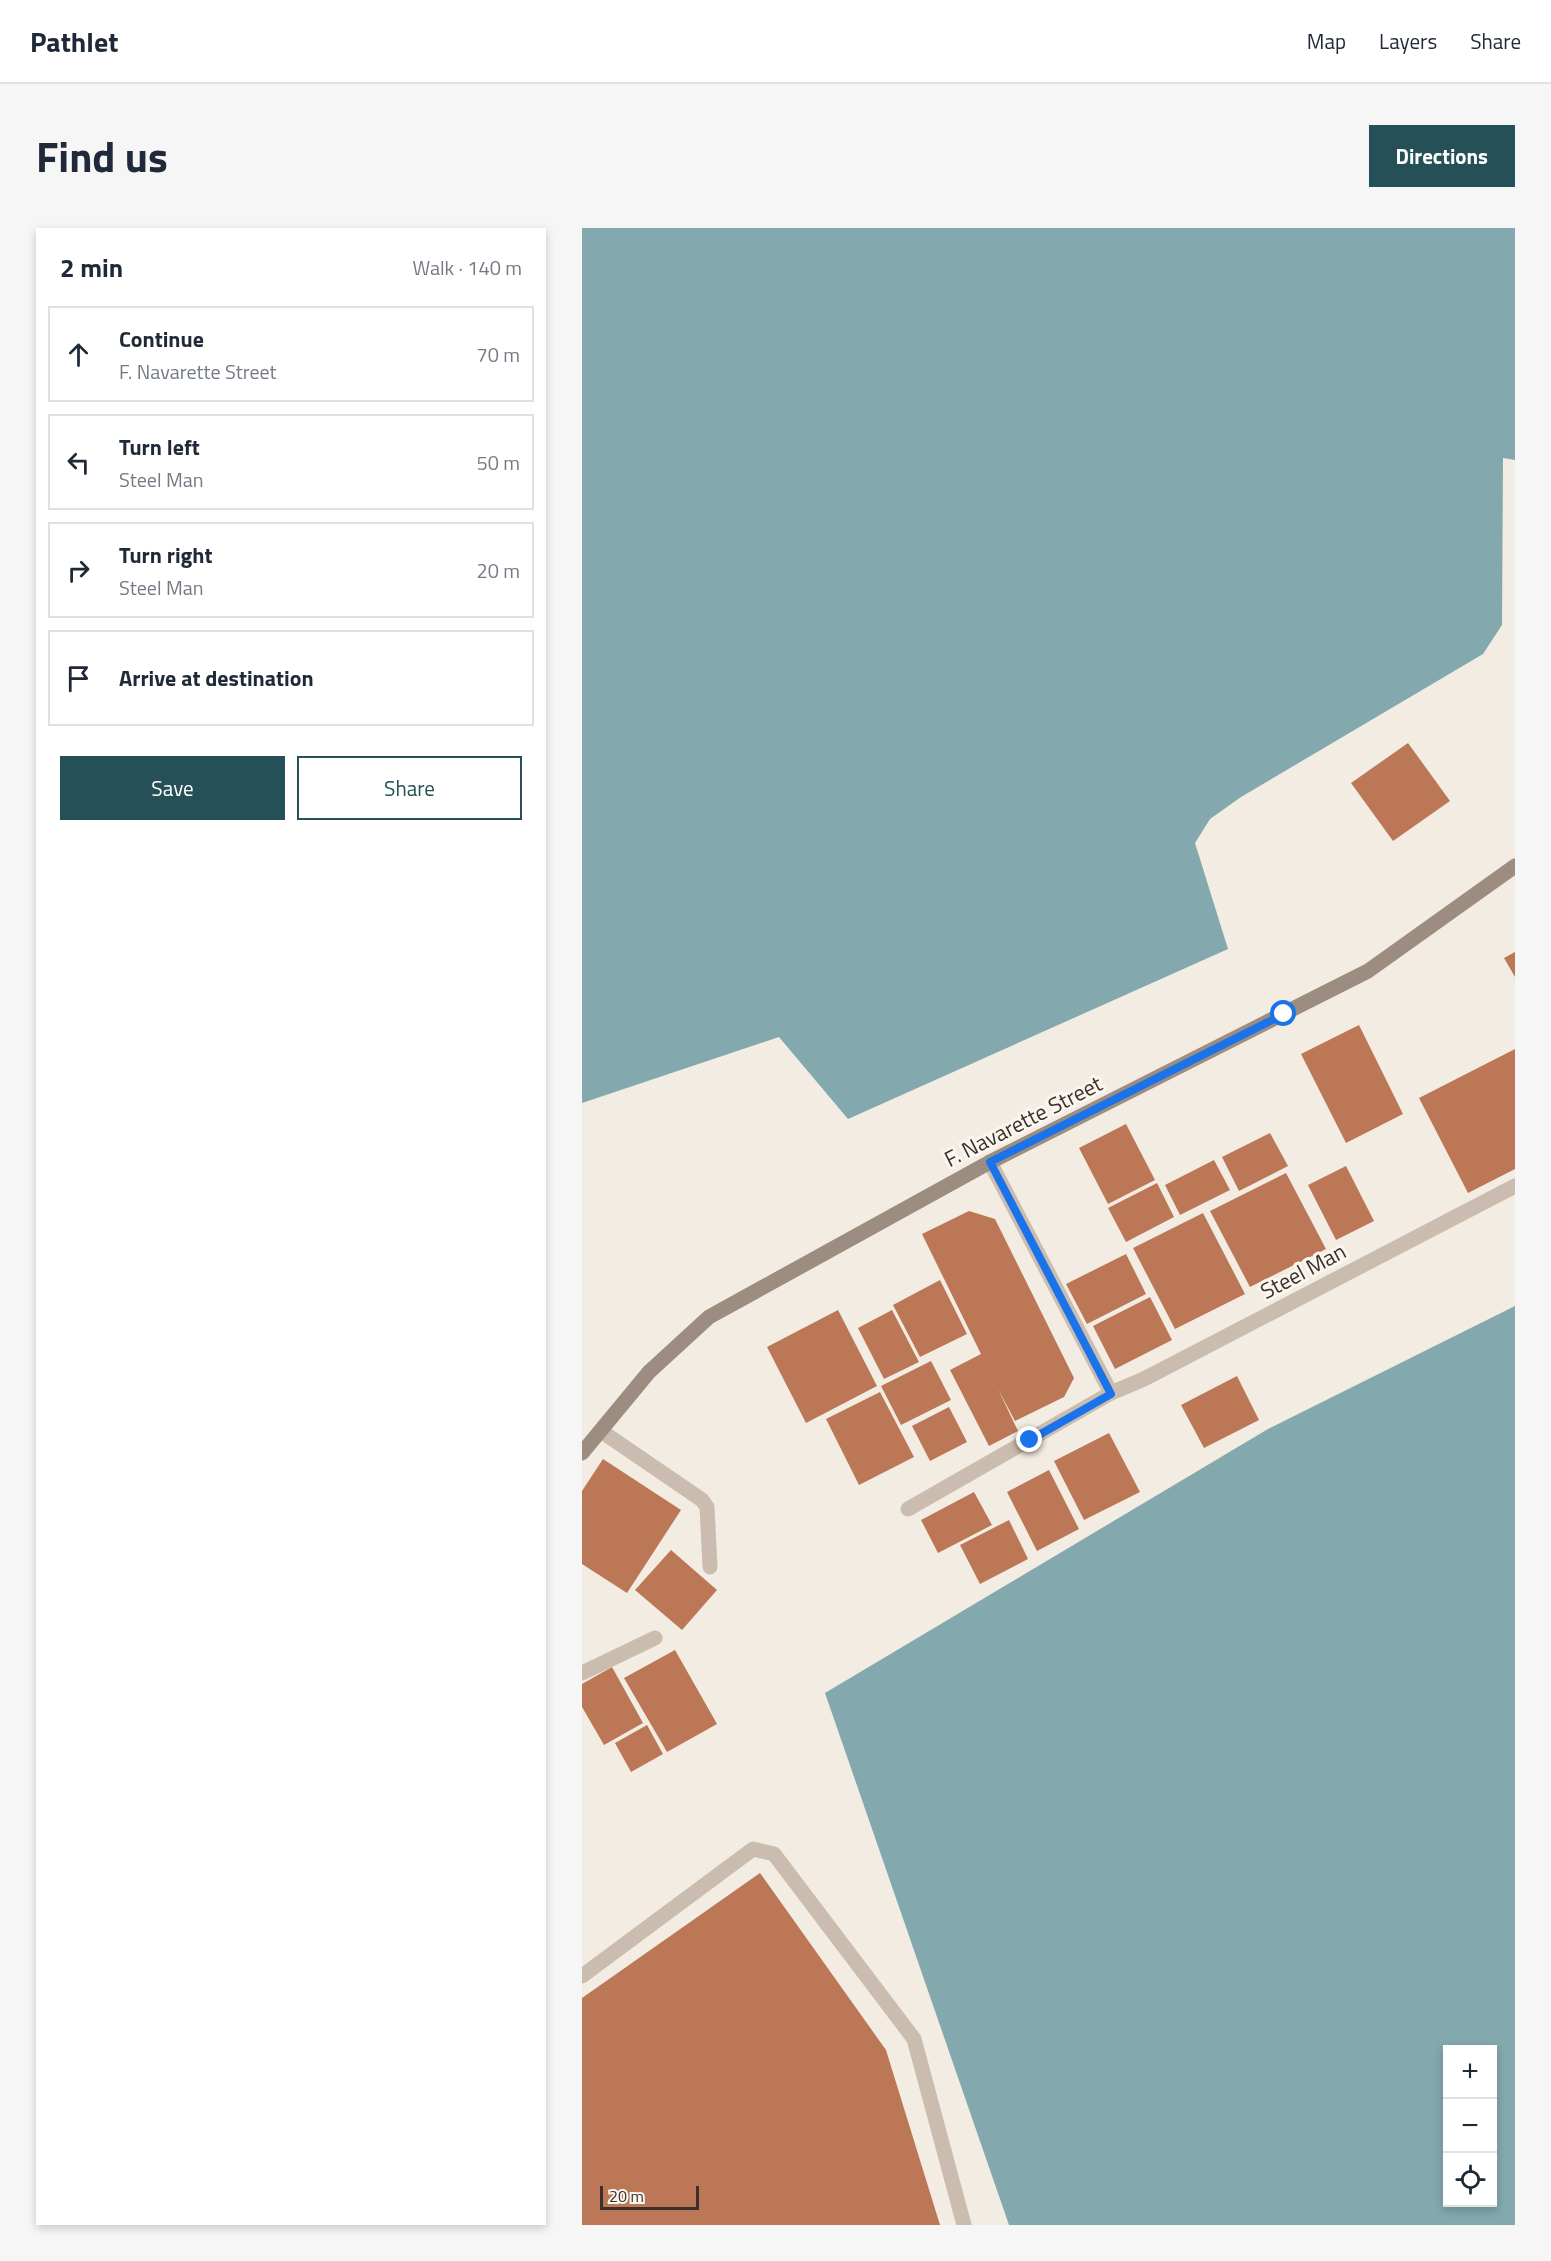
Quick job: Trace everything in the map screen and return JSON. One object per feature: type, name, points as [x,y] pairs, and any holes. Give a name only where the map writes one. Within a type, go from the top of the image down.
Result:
[{"type":"main road","name":"F. Navarette Street","points":[[582,1454],[649,1372],[709,1317],[990,1162],[1368,971],[1515,866]]},
{"type":"street","points":[[990,1162],[1111,1394]]},
{"type":"street","name":"Steel Man","points":[[908,1509],[1111,1394],[1515,1186]]},
{"type":"street","points":[[601,1431],[702,1500],[707,1508],[710,1567]]},
{"type":"street","points":[[582,1673],[656,1638]]},
{"type":"street","points":[[582,1976],[753,1849],[774,1854],[914,2039],[964,2225]]},
{"type":"water","points":[[582,228],[1515,228],[1515,460],[1503,458],[1502,625],[1483,654],[1241,797],[1210,819],[1195,843],[1228,949],[848,1119],[779,1037],[582,1103]]},
{"type":"water","points":[[1515,1306],[1515,2225],[1009,2225],[825,1693],[1268,1429]]},
{"type":"building","points":[[1408,743],[1450,801],[1393,841],[1351,783]]},
{"type":"building","points":[[1515,952],[1515,977],[1504,958]]},
{"type":"building","points":[[1359,1025],[1403,1114],[1346,1143],[1301,1054]]},
{"type":"building","points":[[1515,1049],[1515,1169],[1468,1193],[1419,1098]]},
{"type":"building","points":[[1126,1124],[1155,1180],[1108,1204],[1079,1148]]},
{"type":"building","points":[[1270,1133],[1288,1166],[1239,1191],[1222,1157]]},
{"type":"building","points":[[1214,1160],[1230,1190],[1180,1215],[1165,1185]]},
{"type":"building","points":[[1346,1166],[1374,1221],[1336,1240],[1308,1185]]},
{"type":"building","points":[[1286,1173],[1326,1249],[1250,1287],[1210,1211]]},
{"type":"building","points":[[1157,1183],[1174,1217],[1126,1242],[1108,1208]]},
{"type":"building","points":[[969,1211],[995,1219],[1074,1378],[1064,1397],[1015,1421],[998,1389],[1018,1431],[989,1446],[950,1370],[981,1354],[922,1234]]},
{"type":"building","points":[[1203,1213],[1245,1294],[1175,1329],[1133,1248]]},
{"type":"building","points":[[1126,1254],[1146,1294],[1087,1324],[1066,1284]]},
{"type":"building","points":[[940,1280],[967,1334],[920,1357],[893,1305]]},
{"type":"building","points":[[1150,1297],[1172,1340],[1115,1369],[1093,1326]]},
{"type":"building","points":[[838,1310],[877,1386],[806,1423],[767,1347]]},
{"type":"building","points":[[892,1310],[919,1362],[884,1379],[858,1328]]},
{"type":"building","points":[[931,1361],[951,1400],[901,1425],[881,1386]]},
{"type":"building","points":[[1237,1376],[1259,1420],[1204,1448],[1181,1405]]},
{"type":"building","points":[[880,1392],[914,1457],[859,1485],[826,1419]]},
{"type":"building","points":[[949,1407],[967,1442],[930,1461],[912,1426]]},
{"type":"building","points":[[1109,1433],[1140,1492],[1084,1520],[1054,1461]]},
{"type":"building","points":[[603,1459],[681,1510],[627,1593],[582,1564],[582,1491]]},
{"type":"building","points":[[1049,1470],[1079,1529],[1037,1551],[1007,1492]]},
{"type":"building","points":[[974,1492],[992,1525],[938,1553],[921,1520]]},
{"type":"building","points":[[1009,1520],[1028,1559],[980,1584],[960,1545]]},
{"type":"building","points":[[671,1550],[717,1590],[682,1630],[635,1590]]},
{"type":"building","points":[[675,1650],[717,1724],[667,1752],[624,1678]]},
{"type":"building","points":[[612,1667],[643,1723],[604,1745],[582,1707],[582,1684]]},
{"type":"building","points":[[647,1725],[663,1754],[631,1772],[615,1743]]},
{"type":"building","points":[[760,1873],[886,2050],[940,2225],[582,2225],[582,1998]]},
{"type":"route","points":[[1030,1440],[1111,1394],[990,1162],[1284,1014]]}]
